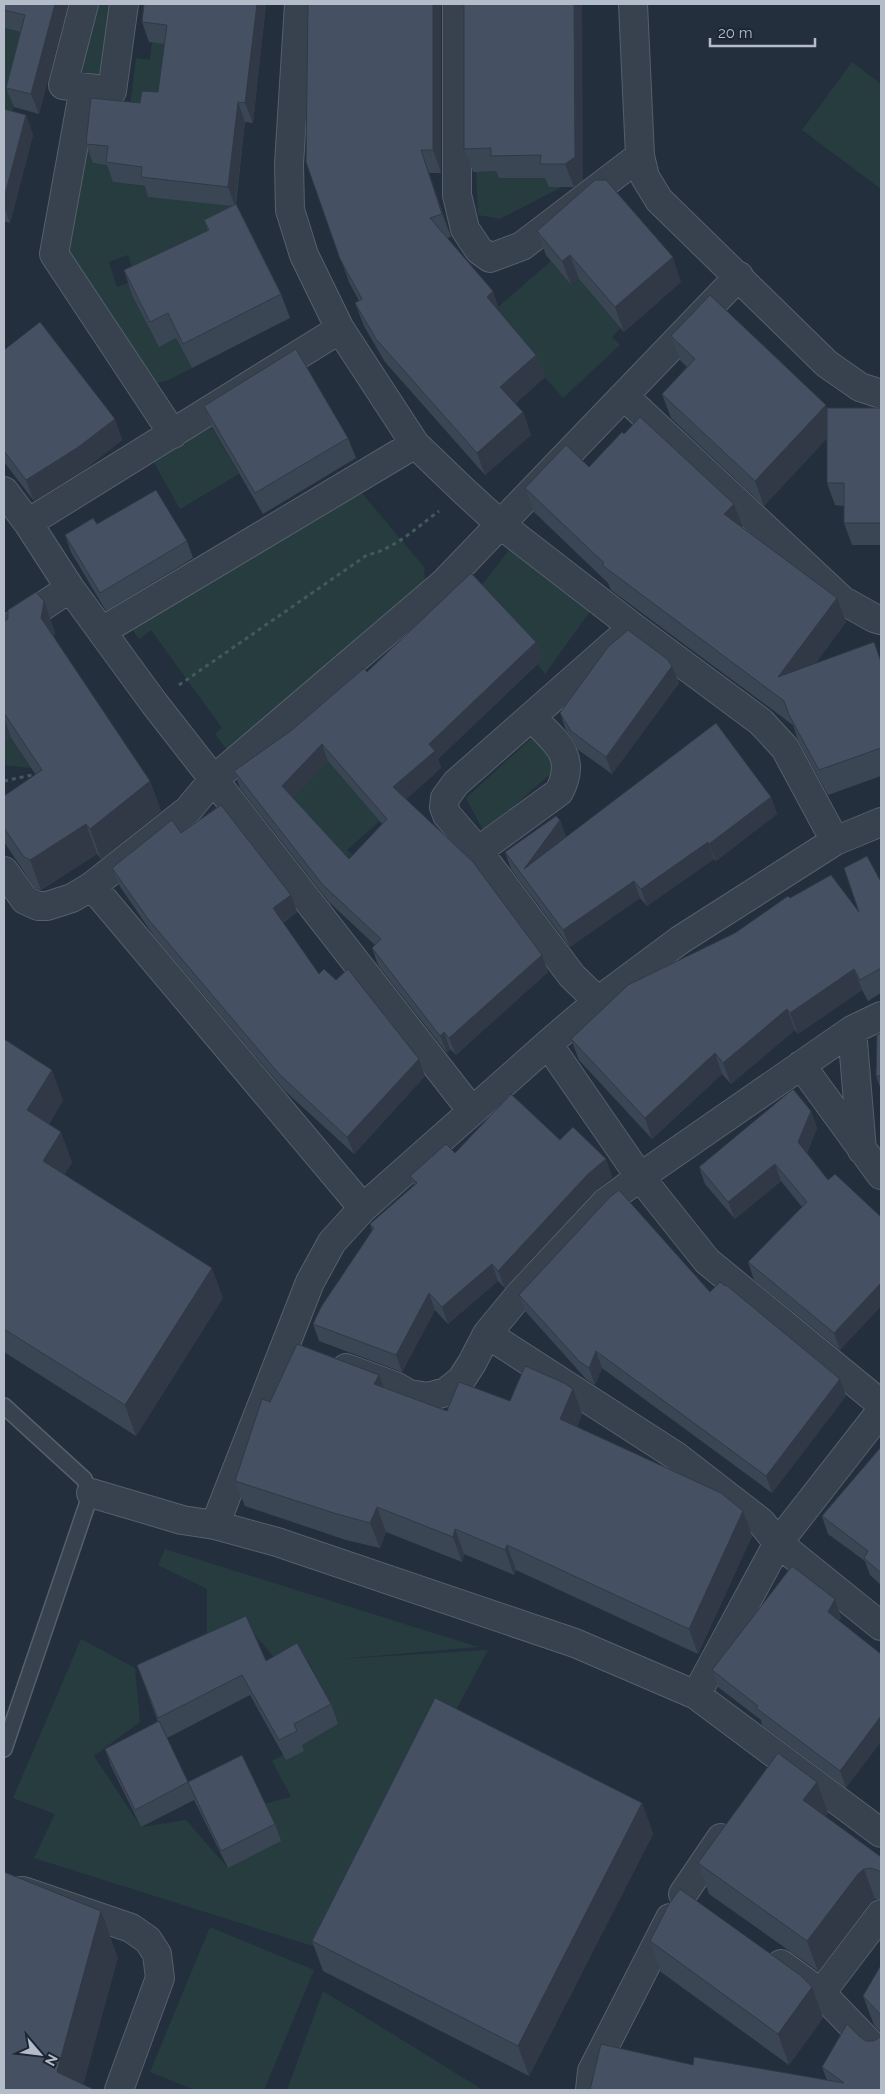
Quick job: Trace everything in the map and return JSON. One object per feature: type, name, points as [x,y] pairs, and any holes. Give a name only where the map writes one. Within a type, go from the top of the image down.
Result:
[{"type":"street","points":[[84,4],[63,85],[112,91],[124,4]]},
{"type":"street","points":[[299,4],[289,164],[290,210],[304,255],[340,329],[415,444],[465,492],[500,524],[633,627],[761,722],[785,748],[835,841]]},
{"type":"street","points":[[457,4],[457,195],[465,229],[479,250],[490,258],[522,246],[640,156]]},
{"type":"street","points":[[634,4],[640,156],[645,177],[659,200],[827,364],[860,388],[881,394]]},
{"type":"street","points":[[84,88],[54,254],[172,434]]},
{"type":"street","points":[[4,871],[25,900],[38,906],[47,906],[72,898],[92,886],[188,810],[213,780],[444,583],[738,276]]},
{"type":"street","points":[[28,523],[340,329]]},
{"type":"street","points":[[624,396],[842,600],[881,620]]},
{"type":"street","points":[[102,631],[415,444]]},
{"type":"street","points":[[4,491],[28,523],[70,588],[154,703],[472,1111]]},
{"type":"street","points":[[4,632],[70,588]]},
{"type":"street","points":[[598,1001],[572,976],[478,850],[447,815],[444,807],[445,798],[456,783],[633,627]]},
{"type":"street","points":[[478,850],[559,792],[565,782],[567,770],[562,749],[531,717]]},
{"type":"street","points":[[215,1525],[304,1352],[310,1282],[332,1242],[363,1208],[598,1001],[680,940],[835,841],[881,822]]},
{"type":"street","points":[[92,886],[363,1208]]},
{"type":"street","points":[[304,1352],[395,1386],[409,1394],[428,1397],[446,1392],[461,1380],[487,1334],[520,1294],[606,1202],[640,1176],[852,1030],[881,1016]]},
{"type":"street","points":[[852,1030],[862,1152]]},
{"type":"street","points":[[548,1044],[640,1176],[707,1261],[881,1404]]},
{"type":"street","points":[[802,1065],[862,1152],[881,1175]]},
{"type":"street","points":[[487,1334],[676,1456],[761,1522],[778,1543],[881,1626]]},
{"type":"street","points":[[696,1695],[778,1543],[881,1411]]},
{"type":"street","points":[[91,1493],[182,1520],[215,1525],[276,1542],[575,1643],[696,1695],[772,1765],[881,1833]]},
{"type":"street","points":[[590,2090],[592,2071],[691,1900],[733,1821]]},
{"type":"street","points":[[4,1900],[12,1892],[23,1891],[131,1928],[148,1940],[157,1954],[160,1978],[119,2090]]},
{"type":"street","points":[[821,1993],[881,1914]]},
{"type":"street","points":[[764,1952],[821,1993],[881,2055]]},
{"type":"lane","points":[[4,1406],[84,1479],[91,1493],[4,1749]]},
{"type":"path","points":[[154,703],[367,554],[380,552],[393,546],[465,492]]},
{"type":"path","points":[[4,781],[32,776]]},
{"type":"green space","points":[[94,4],[117,4],[103,77],[82,73]]},
{"type":"green space","points":[[4,28],[33,35],[8,128],[4,127]]},
{"type":"green space","points":[[152,42],[174,45],[198,65],[93,163],[116,166],[113,182],[149,187],[219,186],[243,229],[159,346],[176,338],[192,368],[166,381],[147,385],[67,261],[89,129],[130,106],[136,58],[150,60]],"holes":[[[128,255],[136,280],[117,287],[109,262]]]},
{"type":"green space","points":[[852,62],[881,84],[881,189],[802,130]]},
{"type":"green space","points":[[476,171],[499,171],[549,178],[562,187],[500,219],[478,215]]},
{"type":"green space","points":[[551,261],[571,285],[579,279],[621,328],[612,337],[620,345],[563,398],[517,345],[497,308]]},
{"type":"green space","points":[[207,420],[239,474],[180,509],[149,454]]},
{"type":"green space","points":[[360,491],[424,567],[425,581],[411,597],[227,750],[215,734],[222,728],[151,630],[139,639],[133,631],[135,627]]},
{"type":"green space","points":[[513,545],[594,606],[545,674],[478,590]]},
{"type":"green space","points":[[535,735],[555,770],[484,832],[466,798]]},
{"type":"green space","points":[[11,738],[31,768],[4,765],[4,743]]},
{"type":"green space","points":[[327,760],[380,821],[347,850],[366,866],[351,871],[288,803]]},
{"type":"green space","points":[[165,1549],[478,1647],[340,1659],[488,1650],[446,1729],[338,1954],[34,1858],[55,1814],[13,1798],[81,1639],[135,1668],[140,1722],[94,1756],[141,1827],[186,1820],[228,1868],[263,1804],[291,1797],[272,1761],[338,1724],[308,1660],[279,1663],[249,1628],[207,1658],[207,1589],[158,1565]]},
{"type":"green space","points":[[210,1927],[314,1970],[264,2090],[195,2090],[150,2072]]},
{"type":"green space","points":[[323,1991],[483,2090],[287,2090]]},
{"type":"building","points":[[4,4],[55,4],[31,94],[6,88],[25,15],[4,10]]},
{"type":"building","points":[[144,4],[257,4],[245,103],[238,102],[228,187],[141,177],[142,167],[106,162],[108,146],[86,144],[91,98],[140,103],[142,91],[158,92],[167,25],[142,22]]},
{"type":"building","points":[[308,4],[433,4],[433,150],[421,150],[442,214],[430,218],[493,291],[487,297],[536,355],[500,387],[523,412],[477,453],[376,339],[355,303],[362,299],[340,259],[306,162]]},
{"type":"building","points":[[464,4],[574,4],[575,157],[565,164],[540,164],[541,155],[491,156],[491,148],[464,149]]},
{"type":"building","points":[[4,109],[26,115],[4,198]]},
{"type":"building","points":[[595,180],[606,180],[673,257],[615,307],[570,255],[562,261],[537,231]]},
{"type":"building","points":[[236,204],[281,294],[183,344],[168,313],[150,322],[124,270],[209,230],[204,220]]},
{"type":"building","points":[[710,295],[826,405],[755,481],[662,394],[695,359],[671,336]]},
{"type":"building","points":[[40,322],[115,419],[77,448],[26,480],[4,451],[4,350]]},
{"type":"building","points":[[296,349],[348,438],[255,493],[204,406]]},
{"type":"building","points":[[827,408],[881,408],[881,523],[844,523],[844,483],[827,483]]},
{"type":"building","points":[[640,417],[734,504],[724,514],[837,598],[778,677],[874,642],[881,662],[881,748],[819,770],[789,715],[784,701],[602,565],[604,563],[525,488],[566,445],[589,467],[622,432],[624,434]]},
{"type":"building","points":[[156,490],[187,541],[100,593],[65,535],[93,518],[97,524]]},
{"type":"building","points":[[471,573],[536,642],[429,744],[435,751],[393,787],[473,862],[542,955],[449,1038],[444,1032],[440,1036],[372,948],[381,939],[322,884],[234,771],[292,730],[364,668],[367,672]],"holes":[[[322,744],[387,819],[349,859],[282,786]]]},
{"type":"building","points":[[36,592],[44,601],[41,618],[150,781],[90,829],[86,824],[30,860],[24,857],[4,828],[4,796],[42,770],[4,713],[4,622],[8,619],[8,610]]},
{"type":"building","points":[[628,630],[667,659],[672,666],[606,757],[571,731],[560,713],[608,647]]},
{"type":"building","points":[[716,723],[771,797],[709,844],[708,842],[641,889],[634,881],[563,930],[505,852],[556,816],[560,820],[524,869]]},
{"type":"building","points":[[221,805],[291,895],[273,908],[319,974],[324,969],[336,980],[348,969],[419,1059],[347,1137],[279,1074],[148,919],[112,868],[172,820],[181,833]]},
{"type":"building","points":[[867,856],[881,882],[881,968],[860,980],[854,969],[790,1013],[787,1009],[723,1063],[715,1053],[645,1118],[571,1039],[628,985],[735,933],[788,896],[790,898],[831,875],[859,912],[844,868]]},
{"type":"building","points":[[877,1034],[881,1034],[881,1076],[876,1076]]},
{"type":"building","points":[[4,1039],[52,1070],[27,1110],[61,1132],[43,1161],[212,1268],[125,1405],[4,1329]]},
{"type":"building","points":[[793,1089],[811,1111],[798,1142],[828,1180],[835,1174],[881,1217],[881,1283],[834,1333],[748,1262],[807,1202],[775,1164],[728,1202],[699,1167]]},
{"type":"building","points":[[511,1094],[560,1140],[573,1127],[606,1159],[588,1174],[498,1271],[492,1264],[442,1307],[429,1293],[396,1355],[313,1324],[321,1307],[374,1228],[370,1224],[417,1183],[410,1176],[446,1144],[455,1153]]},
{"type":"building","points":[[619,1190],[710,1292],[720,1282],[726,1285],[840,1379],[766,1476],[596,1351],[589,1368],[580,1362],[519,1295],[610,1197]]},
{"type":"building","points":[[297,1344],[379,1375],[374,1384],[447,1411],[459,1382],[510,1401],[525,1366],[564,1383],[573,1389],[560,1419],[721,1493],[743,1511],[689,1629],[507,1545],[505,1550],[455,1529],[453,1537],[377,1507],[370,1523],[235,1481],[262,1399],[270,1402]]},
{"type":"building","points":[[881,1447],[881,1573],[864,1558],[868,1551],[822,1516]]},
{"type":"building","points":[[792,1566],[835,1599],[828,1612],[881,1654],[881,1716],[840,1771],[756,1708],[758,1706],[712,1670]]},
{"type":"building","points":[[246,1616],[266,1661],[297,1643],[331,1704],[294,1724],[297,1731],[279,1740],[242,1675],[158,1718],[137,1665]]},
{"type":"building","points":[[435,1698],[642,1803],[518,2046],[312,1941]]},
{"type":"building","points":[[159,1721],[188,1782],[135,1810],[105,1749]]},
{"type":"building","points":[[778,1753],[817,1782],[803,1800],[881,1857],[881,1874],[879,1871],[871,1868],[864,1869],[858,1874],[807,1941],[698,1863]]},
{"type":"building","points":[[242,1755],[275,1824],[221,1851],[188,1782]]},
{"type":"building","points":[[4,1872],[101,1911],[57,2072],[95,2090],[4,2090]]},
{"type":"building","points":[[680,1889],[800,1975],[812,1987],[778,2034],[650,1941],[669,1904]]},
{"type":"building","points":[[881,1965],[881,2015],[863,1996]]},
{"type":"building","points":[[847,2024],[866,2041],[874,2041],[881,2036],[881,2090],[590,2090],[601,2044],[693,2065],[694,2057],[844,2083],[822,2067]]}]
